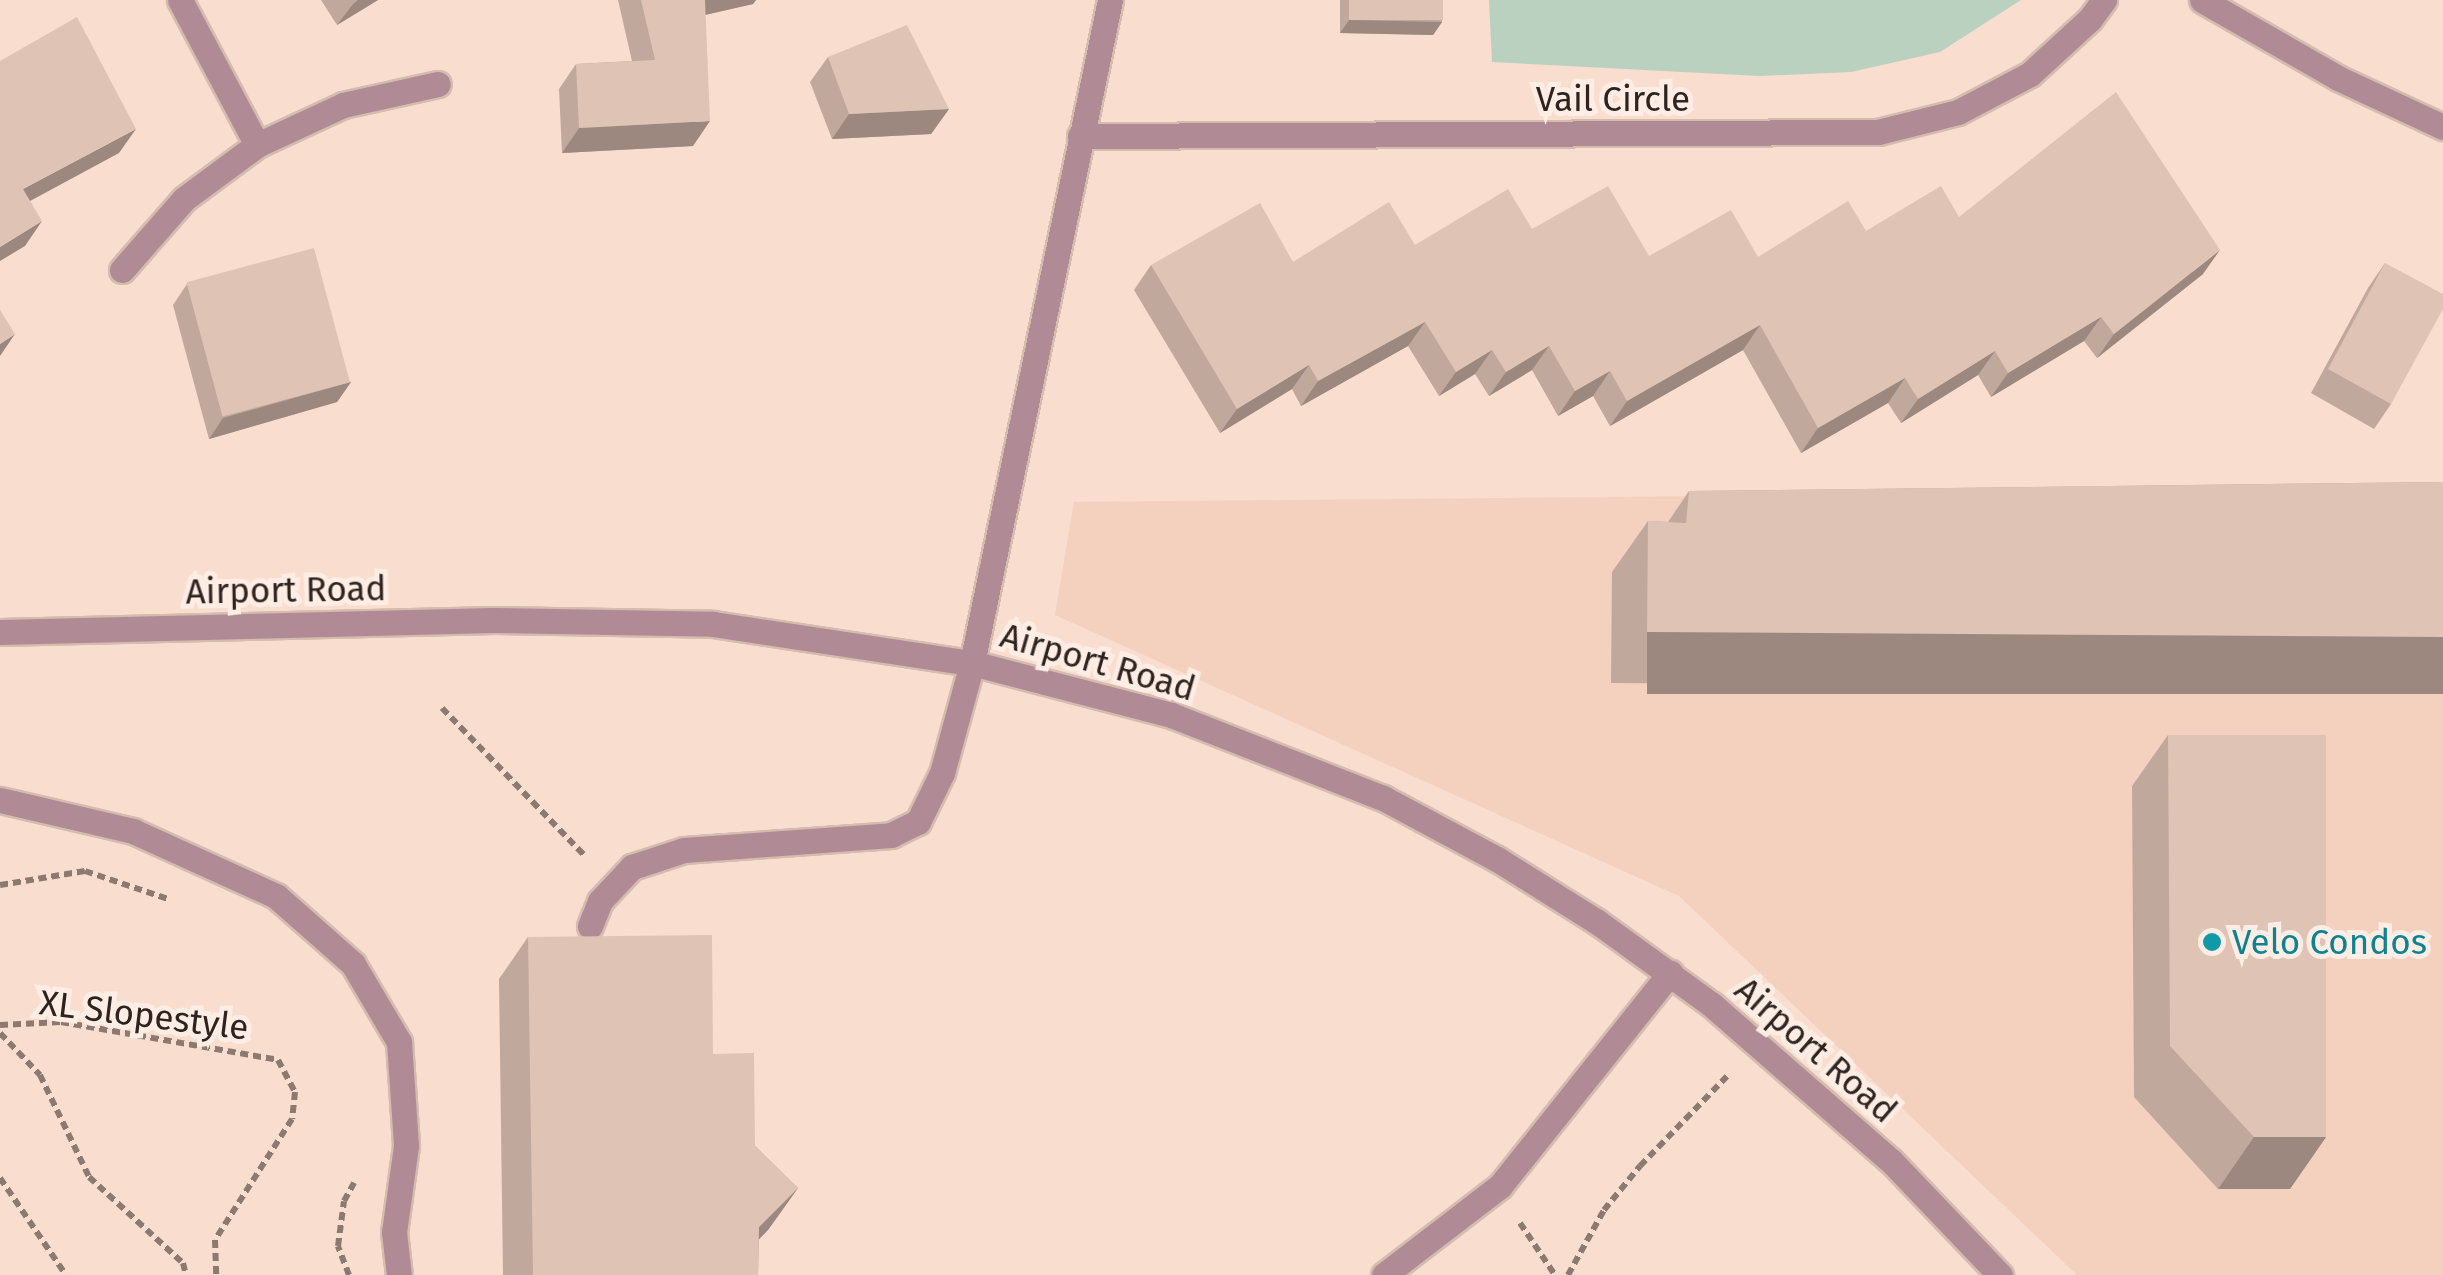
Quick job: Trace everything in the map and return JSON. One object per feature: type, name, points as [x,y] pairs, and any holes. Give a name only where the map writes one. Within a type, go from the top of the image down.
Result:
[{"type":"street","points":[[180,0],[257,145]]},
{"type":"street","points":[[590,926],[600,902],[632,867],[684,850],[891,835],[918,822],[942,773],[972,663],[1110,0]]},
{"type":"street","name":"Vail Circle","points":[[1080,136],[1878,132],[1958,112],[2030,74],[2090,19],[2104,0]]},
{"type":"street","points":[[2202,0],[2338,78],[2443,126]]},
{"type":"street","points":[[122,270],[184,199],[257,145],[344,104],[438,84]]},
{"type":"street","name":"Airport Road","points":[[0,632],[493,620],[713,624],[972,663],[1171,715],[1383,798],[1497,859],[1670,973],[1891,1161],[2000,1275]]},
{"type":"street","points":[[0,800],[133,831],[276,896],[354,964],[400,1042],[406,1146],[394,1232],[399,1275]]},
{"type":"street","points":[[1384,1275],[1500,1186],[1670,973]]},
{"type":"path","points":[[442,708],[615,885]]},
{"type":"path","points":[[0,885],[85,872],[175,902]]},
{"type":"path","name":"XL Slopestyle","points":[[0,1025],[61,1022],[278,1060],[295,1092],[292,1119],[215,1240],[216,1275]]},
{"type":"path","points":[[0,1033],[40,1075],[89,1177],[183,1263],[186,1275]]},
{"type":"path","points":[[1568,1275],[1604,1210],[1640,1166],[1758,1044]]},
{"type":"path","points":[[350,1275],[338,1246],[344,1201],[362,1168]]},
{"type":"path","points":[[0,1178],[66,1275]]},
{"type":"path","points":[[1500,1186],[1537,1254],[1555,1275]]},
{"type":"shaded area","points":[[2443,489],[2443,1275],[2077,1275],[1679,896],[1055,615],[1074,502]]},
{"type":"green space","points":[[1489,0],[2021,0],[1940,52],[1851,72],[1760,76],[1492,62]]},
{"type":"building","points":[[641,0],[705,0],[710,121],[579,128],[576,64],[655,60]]},
{"type":"building","points":[[1349,0],[1443,0],[1443,20],[1349,20]]},
{"type":"building","points":[[77,17],[136,129],[23,189],[42,221],[0,247],[0,61]]},
{"type":"building","points":[[907,25],[949,109],[849,114],[828,57]]},
{"type":"building","points":[[2116,92],[2220,250],[2114,334],[2101,317],[2008,373],[1995,351],[1918,399],[1905,378],[1818,428],[1760,325],[1627,401],[1610,371],[1575,391],[1549,346],[1506,372],[1492,350],[1456,372],[1425,322],[1318,381],[1309,365],[1237,409],[1151,265],[1260,203],[1293,262],[1389,202],[1415,245],[1508,189],[1532,229],[1608,186],[1649,256],[1731,210],[1758,257],[1848,201],[1866,231],[1941,186],[1959,217]]},
{"type":"building","points":[[314,248],[350,382],[222,416],[186,282]]},
{"type":"building","points":[[2385,263],[2443,294],[2443,309],[2391,404],[2328,369]]},
{"type":"building","points":[[0,310],[15,334],[0,344]]},
{"type":"building","points":[[2443,482],[2443,637],[1647,632],[1648,521],[1686,523],[1689,491]]},
{"type":"building","name":"Velo Condos","points":[[2168,735],[2326,735],[2326,1137],[2254,1137],[2170,1046]]},
{"type":"building","points":[[712,935],[713,1054],[754,1053],[755,1146],[798,1188],[759,1227],[758,1275],[533,1275],[528,937]]},
{"type":"place","name":"Velo Condos","points":[[2212,942]]}]
